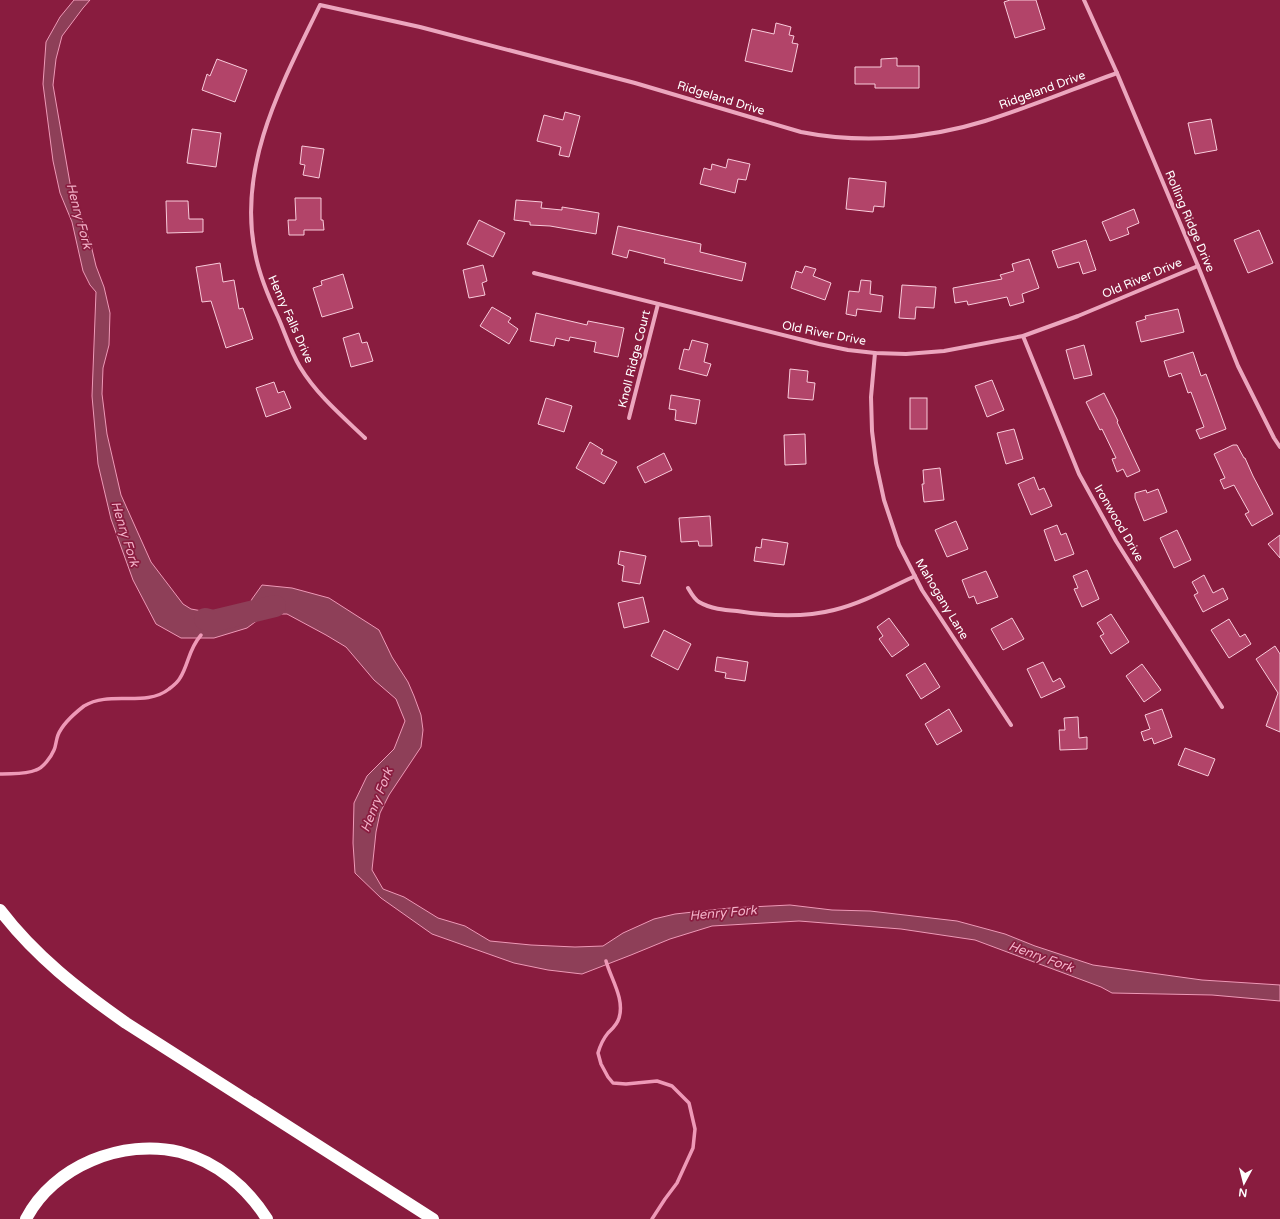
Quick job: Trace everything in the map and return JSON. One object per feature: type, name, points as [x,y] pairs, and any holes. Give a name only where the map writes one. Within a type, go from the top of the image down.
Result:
[{"type":"highway","points":[[0,910],[26,942],[62,976],[95,1001],[132,1027],[433,1219]]},
{"type":"highway","points":[[26,1219],[30,1211],[43,1195],[59,1180],[86,1162],[104,1155],[128,1150],[147,1149],[179,1152],[216,1167],[232,1178],[247,1192],[267,1219]]},
{"type":"street","name":"Rolling Ridge Drive","points":[[1084,0],[1117,73],[1238,366],[1280,448]]},
{"type":"street","name":"Ridgeland Drive","points":[[320,5],[420,27],[628,81],[801,132],[827,136],[866,138],[905,137],[958,128],[1012,112],[1117,73]]},
{"type":"street","name":"Henry Falls Drive","points":[[320,5],[281,86],[258,151],[251,199],[252,226],[255,252],[266,291],[300,366],[315,388],[331,406],[366,438]]},
{"type":"street","name":"Old River Drive","points":[[534,273],[819,344],[848,350],[906,354],[944,352],[1023,336],[1078,316],[1198,266]]},
{"type":"street","name":"Knoll Ridge Court","points":[[629,418],[658,304]]},
{"type":"street","name":"Ironwood Drive","points":[[1023,336],[1079,474],[1116,541],[1222,707]]},
{"type":"street","name":"Mahogany Lane","points":[[875,353],[871,397],[872,431],[876,463],[884,500],[899,545],[922,590],[1011,725]]},
{"type":"street","points":[[688,588],[692,596],[698,602],[716,608],[755,614],[812,614],[835,610],[864,600],[915,576]]},
{"type":"water","points":[[74,0],[90,0],[62,36],[56,59],[53,85],[71,189],[91,245],[96,266],[104,287],[110,313],[109,345],[103,368],[102,394],[107,434],[121,495],[151,562],[183,604],[191,609],[230,616],[244,616],[252,599],[262,585],[292,588],[329,598],[379,630],[392,657],[408,682],[421,715],[423,730],[421,747],[389,795],[380,813],[376,832],[372,870],[383,889],[404,897],[438,918],[465,926],[490,941],[531,945],[575,947],[603,946],[623,933],[654,919],[675,914],[730,908],[790,905],[832,910],[870,911],[957,921],[1005,934],[1035,946],[1093,965],[1202,980],[1280,985],[1280,1001],[1212,995],[1112,993],[1101,987],[975,940],[901,929],[799,921],[712,926],[670,939],[582,974],[548,970],[514,963],[432,934],[381,898],[355,873],[353,843],[354,803],[367,776],[394,749],[405,721],[396,699],[374,680],[346,647],[287,614],[266,614],[247,628],[214,638],[181,638],[156,624],[133,580],[111,519],[98,464],[92,396],[96,292],[90,285],[83,271],[72,222],[60,193],[53,161],[43,84],[46,42],[60,17]]},
{"type":"building","points":[[1010,0],[1036,0],[1045,29],[1015,38],[1004,2]]},
{"type":"building","points":[[776,23],[791,27],[789,35],[794,36],[792,43],[798,44],[792,72],[745,61],[752,29],[774,34]]},
{"type":"building","points":[[897,58],[897,66],[919,66],[919,88],[875,88],[875,84],[855,84],[855,67],[881,67],[881,59]]},
{"type":"building","points":[[217,59],[247,70],[235,102],[202,90],[207,74],[210,76]]},
{"type":"building","points":[[565,112],[580,116],[569,157],[559,155],[561,147],[537,141],[544,115],[563,120]]},
{"type":"building","points":[[1211,119],[1217,150],[1195,154],[1188,123]]},
{"type":"building","points":[[192,129],[221,133],[216,167],[187,163]]},
{"type":"building","points":[[302,146],[324,149],[319,178],[303,175],[305,165],[300,164]]},
{"type":"building","points":[[728,159],[750,164],[746,180],[738,179],[735,193],[700,184],[704,168],[711,170],[712,164],[726,168]]},
{"type":"building","points":[[849,178],[886,182],[884,207],[874,206],[873,212],[846,209]]},
{"type":"building","points":[[295,198],[321,198],[321,220],[323,220],[324,230],[304,230],[304,235],[289,235],[288,220],[296,220]]},
{"type":"building","points":[[516,200],[542,202],[541,208],[562,210],[562,207],[599,213],[596,234],[550,226],[530,225],[530,222],[514,220]]},
{"type":"building","points":[[166,201],[188,201],[189,219],[203,219],[203,232],[167,233]]},
{"type":"building","points":[[1134,209],[1139,223],[1127,228],[1129,234],[1110,241],[1102,222]]},
{"type":"building","points":[[479,220],[505,233],[493,257],[467,244]]},
{"type":"building","points":[[618,226],[701,244],[700,252],[746,263],[742,281],[664,263],[665,259],[629,250],[627,258],[612,254]]},
{"type":"building","points":[[1259,230],[1273,263],[1248,273],[1234,240]]},
{"type":"building","points":[[1086,240],[1096,270],[1083,274],[1079,262],[1058,268],[1052,251]]},
{"type":"building","points":[[1029,259],[1039,288],[1022,294],[1024,302],[1010,306],[1007,297],[968,305],[967,301],[955,303],[953,288],[1002,279],[1000,275],[1014,271],[1012,264]]},
{"type":"building","points":[[220,263],[223,282],[234,280],[239,309],[243,308],[253,339],[226,348],[211,301],[202,302],[196,267]]},
{"type":"building","points":[[483,265],[487,281],[482,283],[485,295],[469,298],[463,270]]},
{"type":"building","points":[[805,266],[816,269],[813,276],[831,283],[825,300],[791,288],[796,271],[802,273]]},
{"type":"building","points":[[343,274],[353,308],[322,317],[313,288],[322,285],[321,281]]},
{"type":"building","points":[[861,280],[871,281],[870,294],[883,296],[881,312],[857,309],[856,316],[846,314],[849,291],[859,292]]},
{"type":"building","points":[[902,285],[936,287],[934,308],[916,307],[915,319],[899,318]]},
{"type":"building","points":[[492,307],[511,318],[508,322],[518,329],[509,344],[480,326]]},
{"type":"building","points":[[1178,309],[1184,332],[1141,342],[1136,322],[1146,319],[1145,316]]},
{"type":"building","points":[[536,313],[587,325],[588,321],[624,328],[618,357],[594,352],[596,342],[570,337],[569,341],[556,338],[554,346],[530,341]]},
{"type":"building","points":[[359,333],[362,343],[367,342],[373,361],[351,367],[343,338]]},
{"type":"building","points":[[692,340],[708,344],[704,362],[711,364],[707,376],[679,369],[684,349],[689,350]]},
{"type":"building","points":[[1084,345],[1092,375],[1074,379],[1066,350]]},
{"type":"building","points":[[1193,352],[1201,376],[1206,374],[1226,429],[1200,439],[1196,430],[1204,427],[1191,392],[1188,393],[1181,373],[1169,377],[1164,361]]},
{"type":"building","points":[[790,369],[808,371],[807,382],[815,383],[813,400],[788,398]]},
{"type":"building","points":[[992,380],[1004,410],[987,417],[975,386]]},
{"type":"building","points":[[274,382],[278,393],[284,391],[291,408],[266,417],[256,388]]},
{"type":"building","points":[[1104,393],[1140,471],[1127,477],[1123,469],[1117,472],[1112,459],[1116,458],[1102,429],[1100,430],[1086,402]]},
{"type":"building","points":[[671,395],[700,400],[696,424],[675,420],[676,410],[669,409]]},
{"type":"building","points":[[546,398],[572,406],[564,432],[538,424]]},
{"type":"building","points":[[910,398],[927,398],[927,429],[910,429]]},
{"type":"building","points":[[1014,429],[1023,459],[1006,464],[997,433]]},
{"type":"building","points":[[805,434],[806,464],[785,465],[784,435]]},
{"type":"building","points":[[590,442],[603,450],[601,454],[617,462],[604,484],[576,468]]},
{"type":"building","points":[[1233,445],[1237,445],[1245,458],[1273,514],[1252,526],[1245,514],[1249,512],[1234,485],[1224,489],[1220,480],[1225,478],[1214,454]]},
{"type":"building","points":[[664,453],[672,470],[645,483],[637,467]]},
{"type":"building","points":[[940,468],[944,500],[924,502],[922,484],[924,484],[923,470]]},
{"type":"building","points":[[1034,477],[1039,490],[1044,488],[1052,506],[1031,515],[1018,484]]},
{"type":"building","points":[[1158,489],[1167,512],[1144,521],[1135,498],[1135,493],[1146,490],[1147,493]]},
{"type":"building","points":[[710,516],[712,546],[699,546],[698,541],[681,542],[679,518]]},
{"type":"building","points":[[956,521],[968,549],[947,557],[935,530]]},
{"type":"building","points":[[1057,525],[1061,535],[1066,533],[1074,554],[1055,561],[1044,530]]},
{"type":"building","points":[[1177,530],[1191,560],[1174,568],[1160,538]]},
{"type":"building","points":[[1280,535],[1280,558],[1268,544]]},
{"type":"building","points":[[762,539],[788,543],[784,565],[754,561],[756,547],[761,548]]},
{"type":"building","points":[[620,551],[646,556],[640,584],[622,581],[624,566],[618,564]]},
{"type":"building","points":[[1087,570],[1099,599],[1082,607],[1074,589],[1078,588],[1073,576]]},
{"type":"building","points":[[986,571],[998,597],[977,604],[974,596],[969,598],[962,580]]},
{"type":"building","points":[[1204,575],[1213,593],[1223,588],[1228,599],[1203,612],[1194,595],[1198,593],[1192,582]]},
{"type":"building","points":[[643,597],[649,622],[624,628],[618,603]]},
{"type":"building","points":[[1111,614],[1129,642],[1111,654],[1100,636],[1104,634],[1097,623]]},
{"type":"building","points":[[889,618],[909,645],[892,657],[879,639],[883,636],[877,627]]},
{"type":"building","points":[[1012,618],[1024,639],[1003,650],[991,629]]},
{"type":"building","points":[[1229,619],[1240,637],[1245,634],[1251,644],[1229,658],[1211,630]]},
{"type":"building","points":[[664,630],[691,644],[678,670],[651,656]]},
{"type":"building","points":[[1275,646],[1280,654],[1280,732],[1266,726],[1278,693],[1256,659]]},
{"type":"building","points":[[717,657],[748,662],[745,681],[725,678],[726,673],[715,671]]},
{"type":"building","points":[[1043,662],[1053,682],[1060,678],[1065,687],[1041,698],[1027,669]]},
{"type":"building","points":[[925,663],[940,687],[921,699],[906,675]]},
{"type":"building","points":[[1142,664],[1161,690],[1144,702],[1126,676]]},
{"type":"building","points":[[949,709],[962,731],[937,745],[925,724]]},
{"type":"building","points":[[1162,709],[1172,737],[1154,744],[1152,738],[1144,741],[1141,732],[1150,729],[1145,715]]},
{"type":"building","points":[[1078,717],[1079,738],[1087,737],[1087,749],[1060,750],[1059,730],[1065,730],[1064,718]]},
{"type":"building","points":[[1185,748],[1215,759],[1208,776],[1178,765]]},
{"type":"waterway","name":"Henry Fork","points":[[205,619],[213,621],[275,606]]},
{"type":"waterway","points":[[0,774],[27,773],[41,767],[53,753],[62,727],[84,706],[94,701],[105,699],[138,699],[160,695],[169,689],[175,684],[183,673],[191,652],[201,635]]},
{"type":"waterway","points":[[606,961],[619,996],[620,1011],[617,1023],[606,1035],[598,1053],[601,1064],[613,1083],[626,1084],[657,1081],[672,1086],[689,1103],[695,1129],[693,1148],[677,1183],[652,1219]]}]
